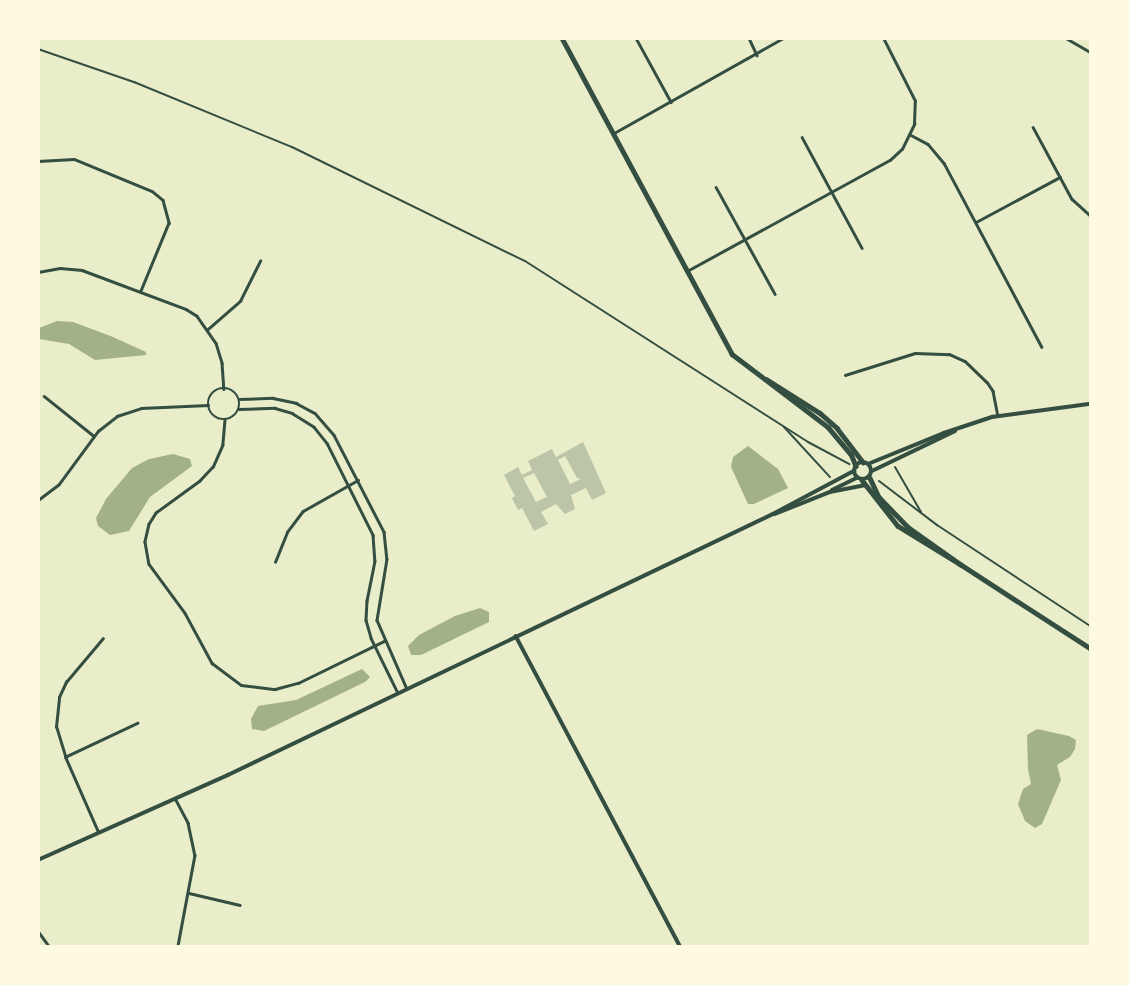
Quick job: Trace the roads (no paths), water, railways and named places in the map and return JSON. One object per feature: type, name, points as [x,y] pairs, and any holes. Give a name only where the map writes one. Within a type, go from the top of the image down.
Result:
[{"type":"main road","points":[[562,38],[732,354],[828,427],[851,454],[861,481],[898,526],[1090,648]]},
{"type":"main road","points":[[762,378],[820,413],[837,428],[872,471],[870,478],[879,497],[894,513],[960,564]]},
{"type":"main road","points":[[855,468],[866,463]]},
{"type":"main road","points":[[861,481],[870,478]]},
{"type":"street","points":[[636,38],[671,102]]},
{"type":"street","points":[[749,38],[758,55]]},
{"type":"street","points":[[614,133],[758,55],[783,38]]},
{"type":"street","points":[[687,271],[890,160],[911,135],[915,101],[883,38]]},
{"type":"street","points":[[1066,38],[1090,52]]},
{"type":"street","points":[[1033,127],[1072,199],[1090,215]]},
{"type":"street","points":[[911,135],[928,144],[939,155],[1042,347]]},
{"type":"street","points":[[802,137],[862,248]]},
{"type":"street","points":[[38,162],[74,159],[152,191],[163,200],[169,223],[141,290]]},
{"type":"street","points":[[975,222],[1060,177]]},
{"type":"street","points":[[716,187],[775,294]]},
{"type":"street","points":[[208,329],[240,301],[260,261]]},
{"type":"street","points":[[38,272],[61,268],[82,270],[186,309],[208,329],[221,355],[223,389]]},
{"type":"street","points":[[845,375],[915,353],[949,354],[965,361],[987,382],[998,416]]},
{"type":"street","points":[[223,389],[233,392],[239,399],[239,409],[235,416],[225,420],[214,416],[208,405],[212,395],[223,389]]},
{"type":"street","points":[[44,396],[94,436]]},
{"type":"street","points":[[239,399],[284,399],[310,410],[330,428],[386,540],[386,563],[377,609],[384,641],[407,689]]},
{"type":"street","points":[[866,463],[966,425],[998,416],[1090,404]]},
{"type":"street","points":[[38,500],[59,484],[94,436],[112,419],[131,410],[208,405]]},
{"type":"street","points":[[239,409],[278,409],[304,419],[321,435],[349,485],[374,540],[375,561],[366,614],[375,646],[398,693]]},
{"type":"street","points":[[225,420],[223,445],[212,467],[200,481],[156,513],[145,542],[149,564],[185,613],[208,658],[224,675],[241,685],[272,690],[298,683],[384,641]]},
{"type":"street","points":[[872,471],[966,425]]},
{"type":"street","points":[[38,860],[176,800],[773,514],[855,468]]},
{"type":"street","points":[[275,562],[287,533],[300,514],[358,480]]},
{"type":"street","points":[[773,514],[861,481]]},
{"type":"street","points":[[830,492],[861,481]]},
{"type":"street","points":[[516,636],[680,947]]},
{"type":"street","points":[[99,834],[65,757],[56,727],[59,697],[66,682],[103,638]]},
{"type":"street","points":[[65,757],[137,723]]},
{"type":"street","points":[[176,800],[188,823],[195,855],[178,947]]},
{"type":"street","points":[[189,893],[240,905]]},
{"type":"street","points":[[38,931],[49,947]]}]
